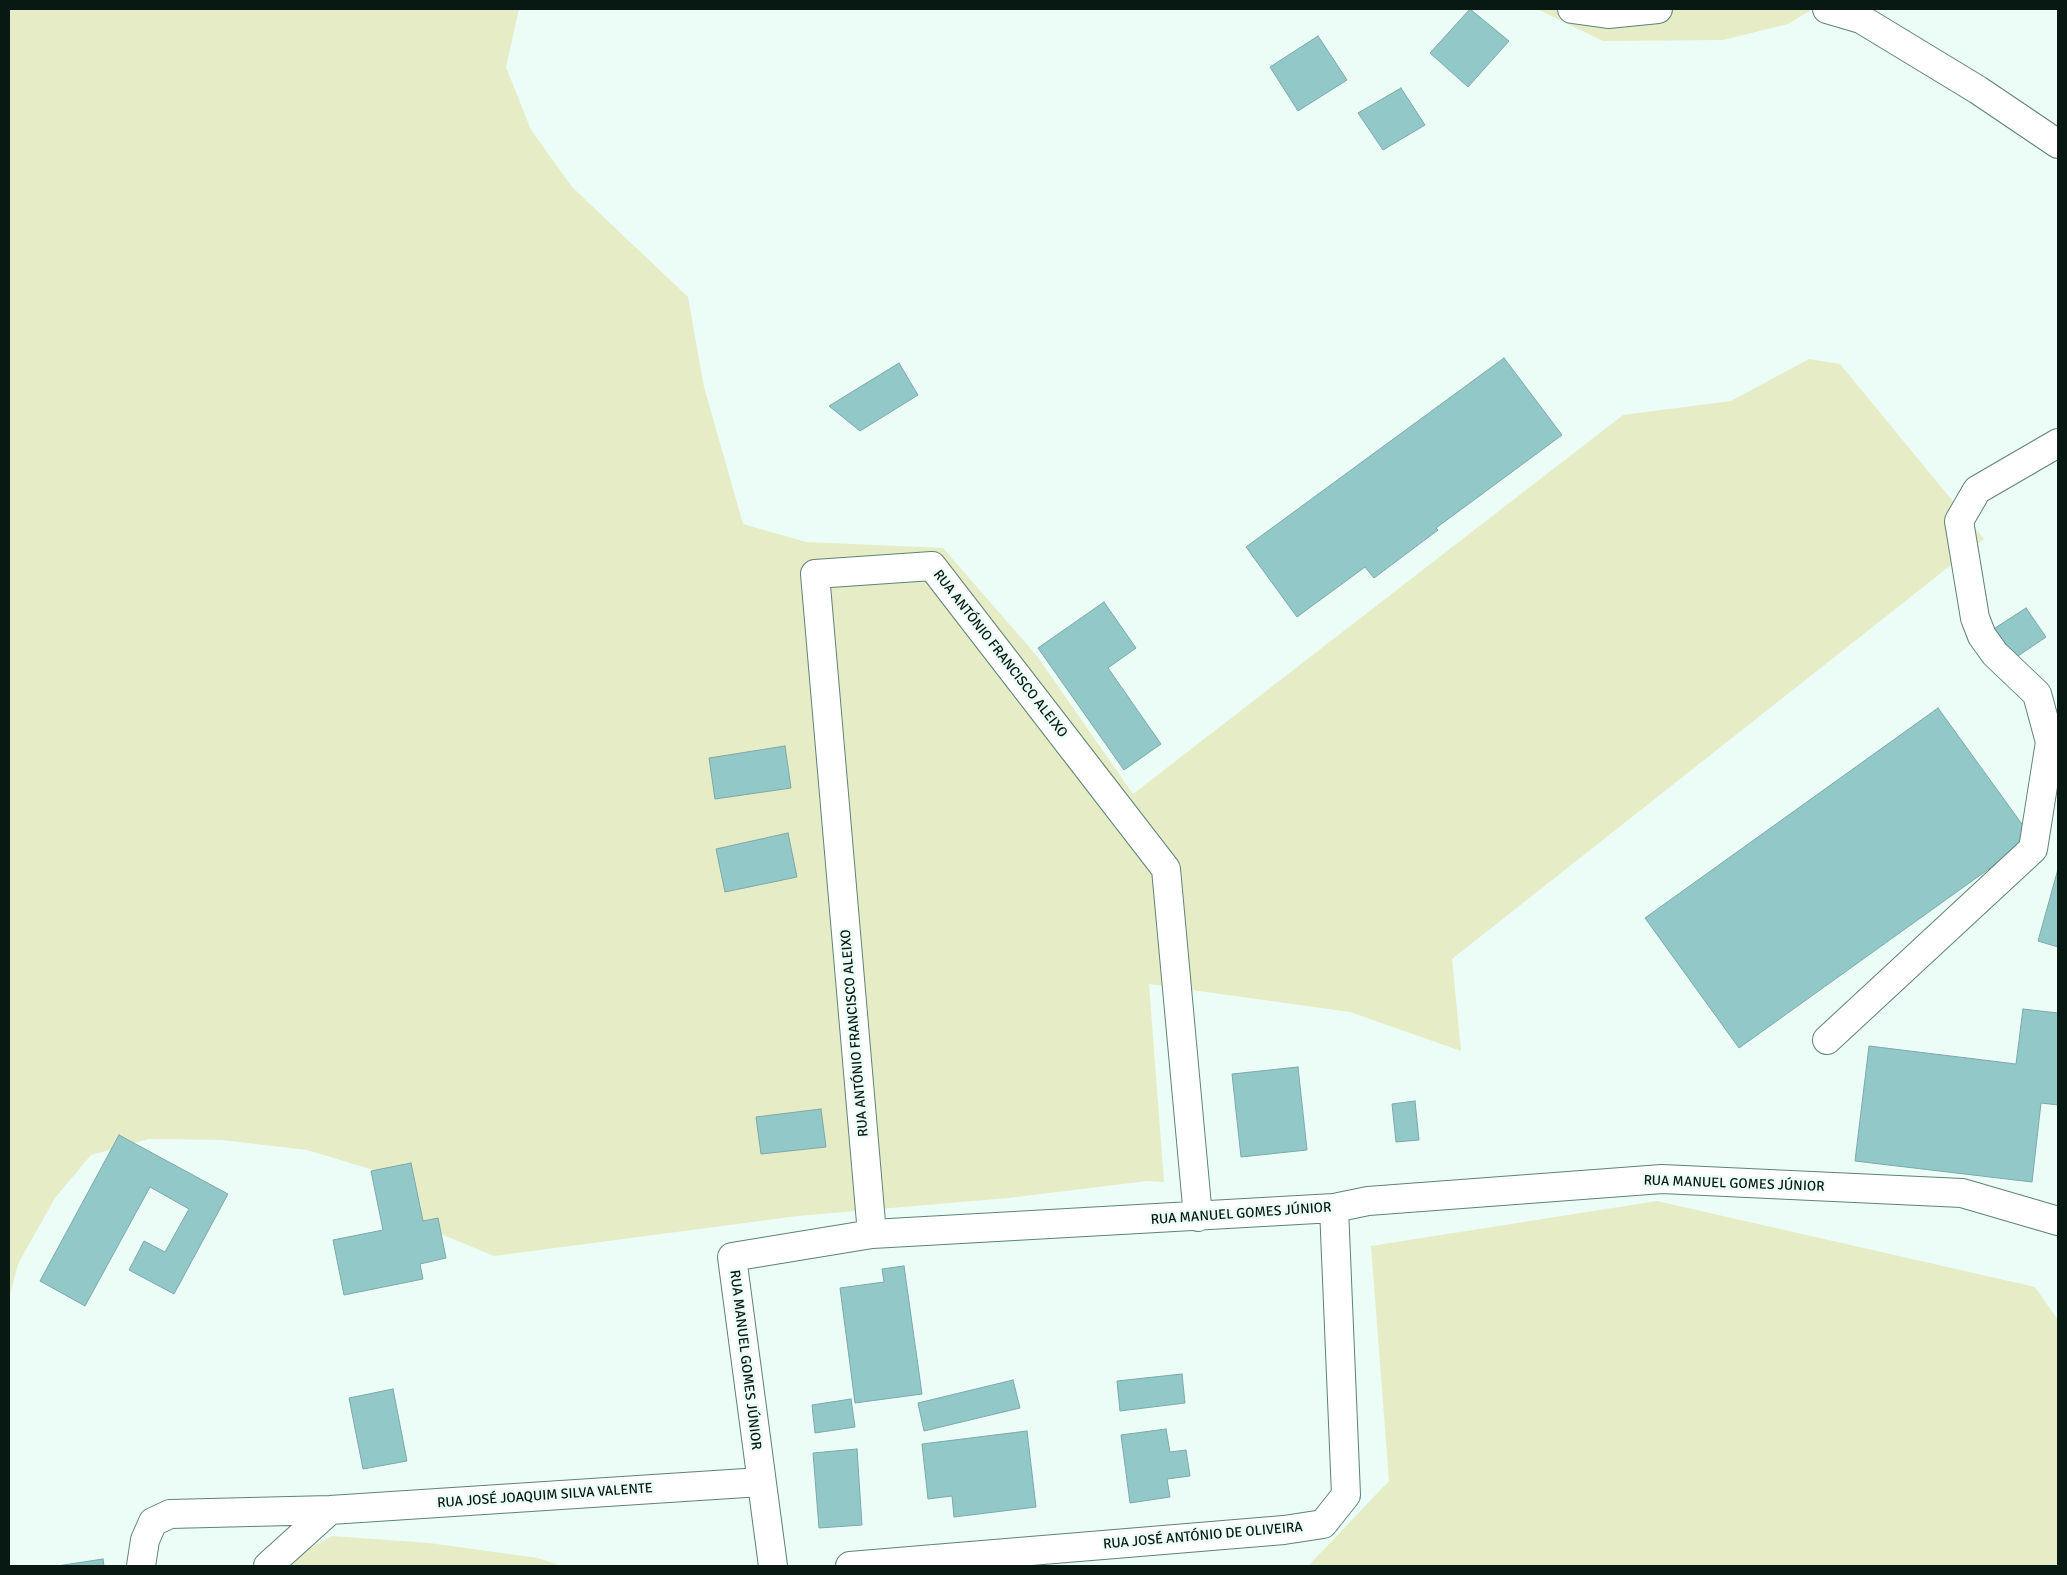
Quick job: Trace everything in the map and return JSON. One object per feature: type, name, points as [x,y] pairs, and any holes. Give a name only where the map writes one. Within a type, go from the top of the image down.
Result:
[{"type":"street","points":[[1572,9],[1608,14],[1658,9]]},
{"type":"street","points":[[1827,9],[1861,19],[1978,90],[2058,144]]},
{"type":"street","points":[[1827,1040],[2033,849],[2050,742],[2037,694],[1995,654],[1982,636],[1974,618],[1959,520],[1977,490],[2058,443]]},
{"type":"street","name":"RUA ANTÓNIO FRANCISCO ALEIXO","points":[[872,1234],[815,574],[932,566],[1166,869],[1198,1217]]},
{"type":"street","name":"RUA MANUEL GOMES JÚNIOR","points":[[773,1566],[732,1257],[872,1234],[1334,1208],[1368,1202],[1662,1178],[1962,1193],[2058,1221]]},
{"type":"street","name":"RUA JOSÉ ANTÓNIO DE OLIVEIRA","points":[[850,1566],[1284,1530],[1324,1524],[1346,1495],[1334,1208]]},
{"type":"street","name":"RUA JOSÉ JOAQUIM SILVA VALENTE","points":[[141,1566],[145,1540],[153,1522],[170,1514],[330,1510],[761,1482]]},
{"type":"street","points":[[268,1566],[330,1510]]},
{"type":"green space","points":[[9,9],[519,9],[506,67],[531,130],[572,187],[688,297],[704,387],[743,524],[806,542],[943,548],[1037,656],[1133,794],[1623,415],[1731,401],[1809,359],[1840,364],[1984,539],[1452,959],[1461,1051],[1350,1012],[1149,984],[1164,1182],[1147,1181],[1008,1198],[798,1216],[494,1256],[424,1227],[390,1175],[307,1150],[222,1140],[149,1139],[91,1155],[55,1198],[18,1264],[9,1299]]},
{"type":"green space","points":[[1537,9],[1813,9],[1788,24],[1723,40],[1603,41]]},
{"type":"green space","points":[[1657,1201],[2035,1287],[2058,1320],[2058,1566],[1308,1566],[1389,1481],[1371,1246]]},
{"type":"green space","points":[[332,1536],[429,1543],[538,1558],[561,1566],[277,1566]]},
{"type":"building","points":[[1470,9],[1509,41],[1468,87],[1430,53]]},
{"type":"building","points":[[1318,36],[1347,80],[1298,111],[1270,67]]},
{"type":"building","points":[[1401,88],[1425,125],[1383,150],[1358,113]]},
{"type":"building","points":[[1504,358],[1562,435],[1436,528],[1438,530],[1374,578],[1365,567],[1297,617],[1246,547]]},
{"type":"building","points":[[899,363],[918,395],[860,431],[829,406]]},
{"type":"building","points":[[1104,602],[1136,648],[1108,668],[1161,744],[1124,770],[1038,648]]},
{"type":"building","points":[[2026,608],[2046,637],[2012,660],[1992,630]]},
{"type":"building","points":[[1938,708],[2032,838],[1739,1048],[1645,918]]},
{"type":"building","points":[[785,746],[791,788],[715,799],[709,758]]},
{"type":"building","points":[[788,833],[797,877],[725,892],[716,849]]},
{"type":"building","points":[[2058,869],[2058,947],[2038,941]]},
{"type":"building","points":[[2023,1009],[2058,1013],[2058,1105],[2041,1103],[2032,1182],[1855,1161],[1869,1046],[2016,1064]]},
{"type":"building","points":[[1298,1067],[1307,1150],[1241,1157],[1232,1074]]},
{"type":"building","points":[[1415,1101],[1419,1140],[1396,1142],[1392,1104]]},
{"type":"building","points":[[821,1109],[826,1147],[761,1154],[756,1117]]},
{"type":"building","points":[[119,1135],[228,1194],[174,1294],[129,1270],[144,1241],[165,1252],[189,1209],[150,1187],[85,1306],[40,1281]]},
{"type":"building","points":[[411,1163],[423,1221],[438,1218],[446,1258],[420,1264],[423,1279],[344,1295],[333,1240],[383,1230],[371,1171]]},
{"type":"building","points":[[904,1266],[922,1394],[855,1403],[840,1288],[884,1282],[882,1269]]},
{"type":"building","points":[[1182,1374],[1185,1403],[1120,1411],[1117,1381]]},
{"type":"building","points":[[1013,1380],[1020,1408],[924,1431],[918,1403]]},
{"type":"building","points":[[393,1389],[407,1461],[363,1469],[349,1398]]},
{"type":"building","points":[[851,1399],[855,1427],[815,1433],[812,1405]]},
{"type":"building","points":[[1166,1429],[1170,1452],[1186,1450],[1190,1476],[1167,1479],[1170,1497],[1130,1503],[1121,1435]]},
{"type":"building","points":[[1027,1431],[1036,1507],[954,1517],[952,1496],[928,1499],[922,1444]]},
{"type":"building","points":[[857,1449],[862,1525],[819,1528],[813,1453]]},
{"type":"building","points":[[103,1559],[104,1566],[57,1566]]}]
